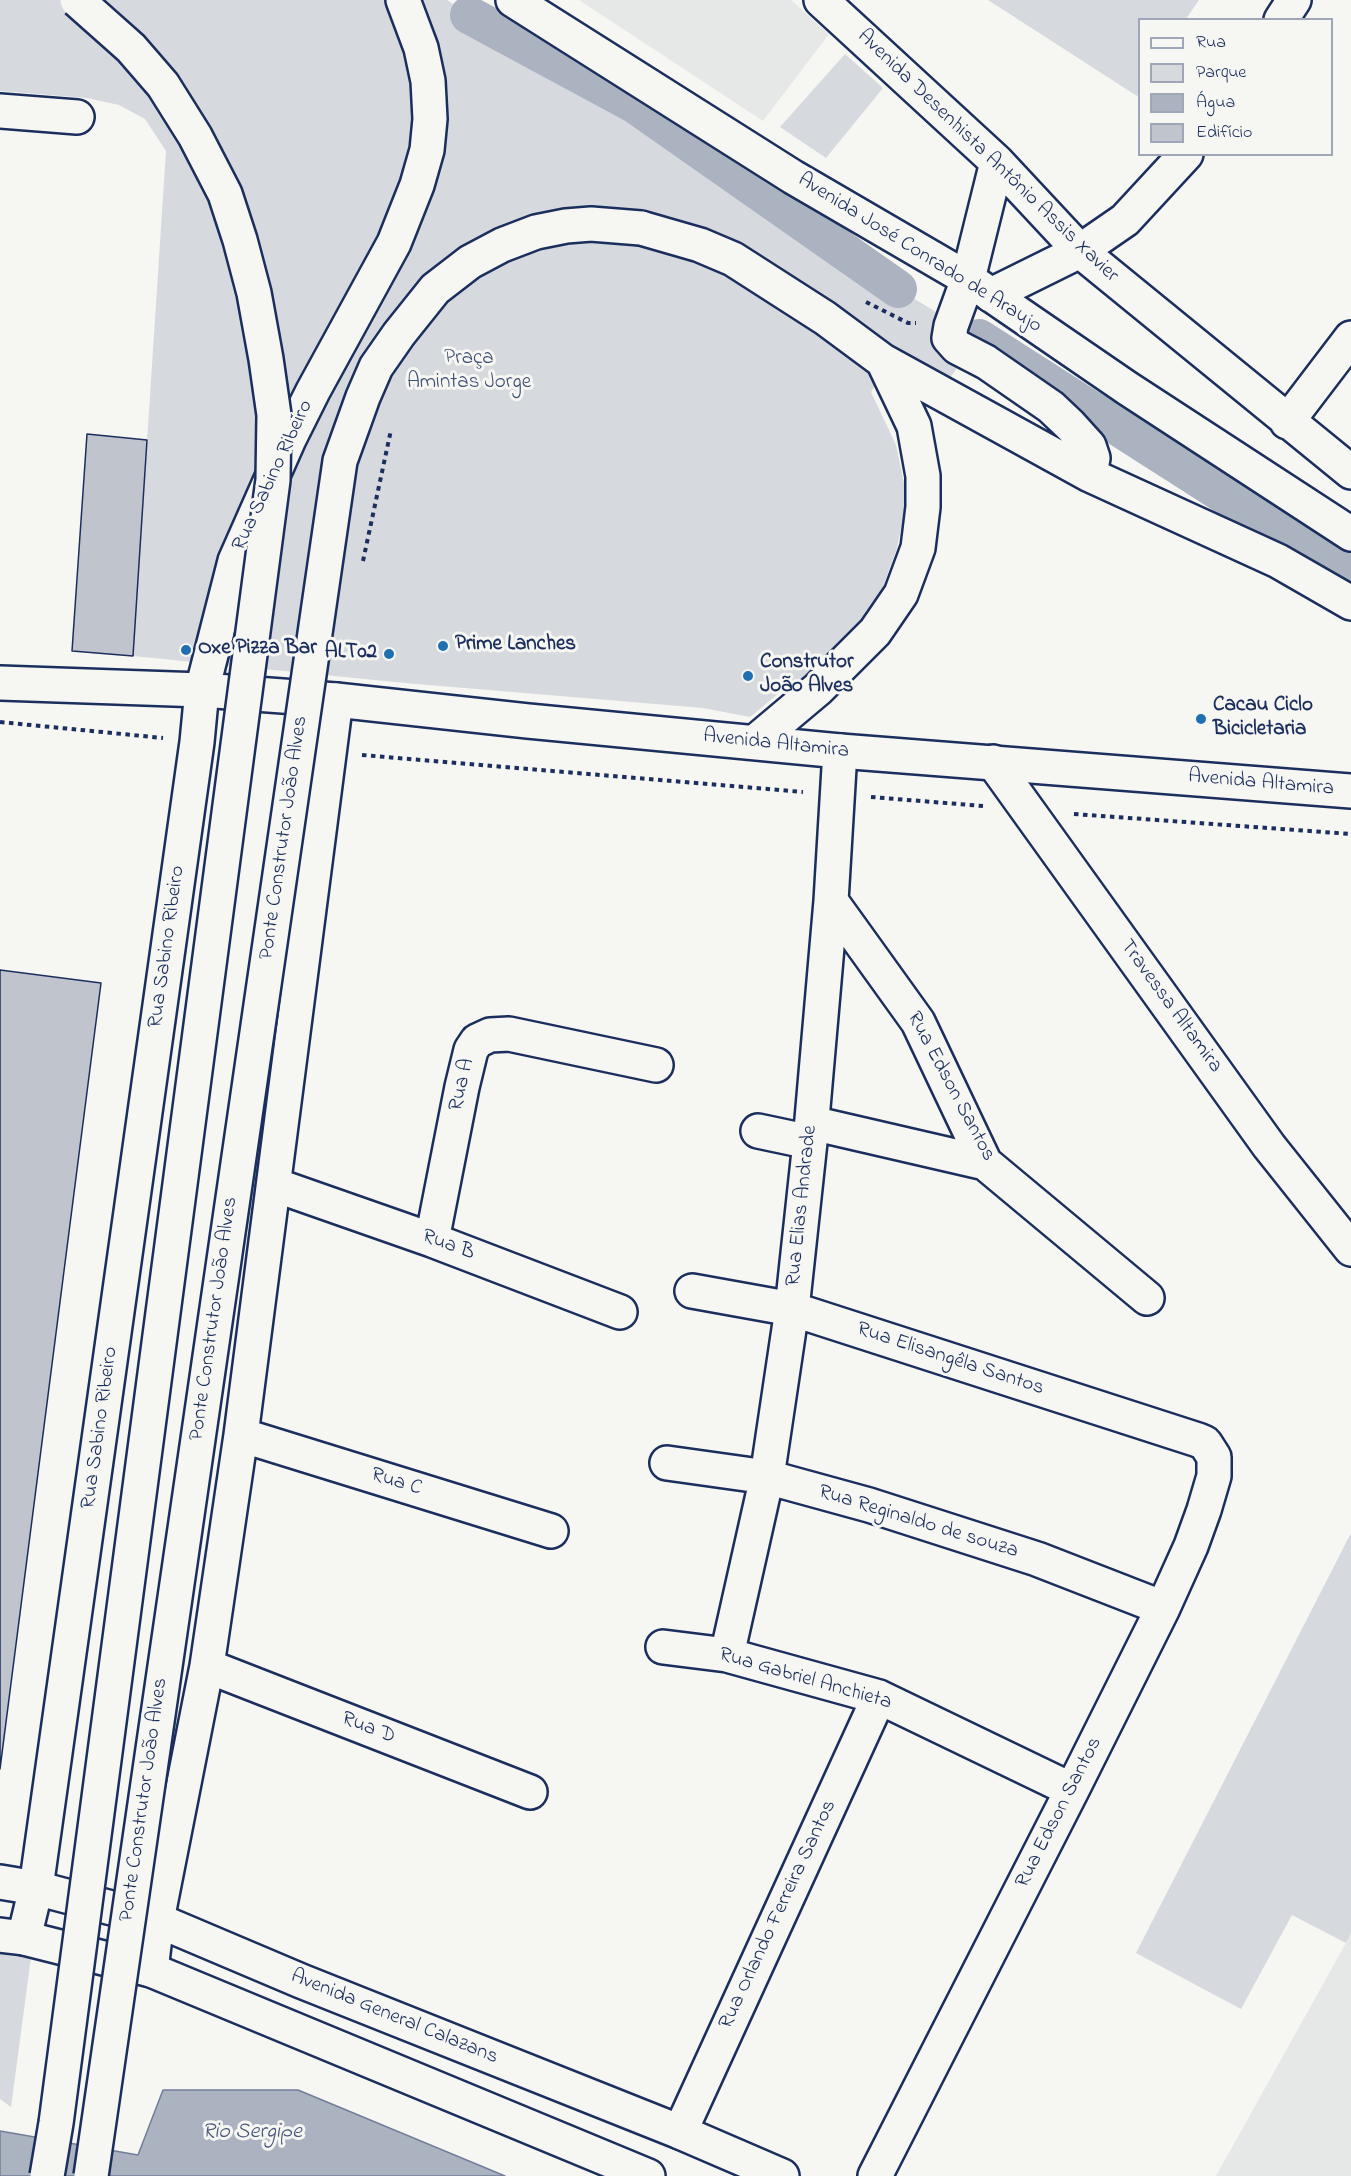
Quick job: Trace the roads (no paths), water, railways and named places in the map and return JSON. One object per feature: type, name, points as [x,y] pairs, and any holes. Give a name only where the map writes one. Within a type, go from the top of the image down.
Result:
[{"type":"street","points":[[47,2176],[56,2123],[273,480],[274,415],[254,293],[225,194],[195,136],[163,85],[131,48],[77,0]]},
{"type":"street","name":"Rua Sabino Ribeiro","points":[[12,1936],[36,1888],[197,742],[202,690],[235,561],[312,391],[394,243],[417,185],[427,150],[430,119],[428,81],[421,48],[403,0]]},
{"type":"street","name":"Avenida José Conrado de Araujo","points":[[513,0],[793,177],[980,287],[1127,388],[1351,534]]},
{"type":"street","name":"Avenida Desenhista Antônio Assis Xavier","points":[[821,0],[997,162],[1080,251],[1351,472]]},
{"type":"street","points":[[1282,18],[1294,0]]},
{"type":"street","points":[[0,111],[77,117]]},
{"type":"street","points":[[980,287],[1080,251],[1125,220],[1184,156]]},
{"type":"street","points":[[997,162],[980,287],[951,326],[949,338],[957,347],[986,362],[1051,407],[1070,425],[1089,446],[1093,458],[1090,475]]},
{"type":"street","name":"Ponte Construtor João Alves","points":[[91,2176],[340,461],[363,397],[382,359],[399,334],[435,289],[470,262],[502,244],[536,232],[591,224],[641,228],[700,245],[733,259],[825,318],[883,362]]},
{"type":"street","points":[[1287,422],[1351,338]]},
{"type":"street","points":[[883,362],[1090,475],[1278,561],[1351,603]]},
{"type":"street","points":[[755,742],[818,689],[875,632],[901,594],[918,548],[923,507],[923,476],[914,426],[883,362]]},
{"type":"street","name":"Avenida Altamira","points":[[0,683],[202,690],[336,700],[840,751],[1351,792]]},
{"type":"street","points":[[151,1970],[158,1920],[207,1666],[241,1435],[336,700]]},
{"type":"street","name":"Rua Elias Andrade","points":[[727,1655],[767,1477],[792,1309],[811,1132],[831,901],[840,751]]},
{"type":"street","name":"Travessa Altamira","points":[[993,762],[1269,1146],[1351,1249]]},
{"type":"street","name":"Rua Edson Santos","points":[[831,901],[918,1022],[985,1162],[1147,1298]]},
{"type":"street","name":"Rua A","points":[[432,1240],[462,1087],[471,1050],[477,1041],[490,1035],[509,1034],[656,1065]]},
{"type":"street","points":[[758,1131],[811,1132],[985,1162]]},
{"type":"street","name":"Rua B","points":[[274,1185],[432,1240],[620,1312]]},
{"type":"street","name":"Rua Elisangêla Santos","points":[[692,1291],[792,1309],[1205,1443]]},
{"type":"street","name":"Rua C","points":[[241,1435],[551,1531]]},
{"type":"street","name":"Rua Edson Santos","points":[[875,2176],[1072,1790],[1163,1608],[1191,1546],[1215,1469],[1215,1457],[1205,1443]]},
{"type":"street","name":"Rua Reginaldo de souza","points":[[667,1463],[767,1477],[869,1505],[1037,1560],[1163,1608]]},
{"type":"street","name":"Rua Gabriel Anchieta","points":[[663,1647],[727,1655],[879,1697],[1072,1790]]},
{"type":"street","name":"Rua D","points":[[207,1666],[530,1792]]},
{"type":"street","name":"Rua Orlando Ferreira Santos","points":[[680,2132],[879,1697]]},
{"type":"street","name":"Avenida General Calazans","points":[[0,1882],[36,1888],[158,1920],[301,1981],[680,2132],[782,2176]]},
{"type":"street","points":[[12,1936],[151,1970],[648,2176]]},
{"type":"water","name":"Rio Sergipe","points":[[163,2090],[298,2090],[505,2176],[0,2176],[0,2131],[138,2155]]},
{"type":"waterway","points":[[469,15],[634,104],[898,289]]},
{"type":"waterway","points":[[979,338],[1351,576]]},
{"type":"place","name":"Prime Lanches","points":[[443,646]]},
{"type":"place","name":"Oxe Pizza Bar","points":[[186,650]]},
{"type":"place","name":"ALT02","points":[[389,654]]},
{"type":"place","name":"Construtor João Alves","points":[[748,676]]},
{"type":"place","name":"Cacau Ciclo Bicicletaria","points":[[1201,719]]},
{"type":"park label","name":"Praça Amintas Jorge","points":[[469,372]]}]
